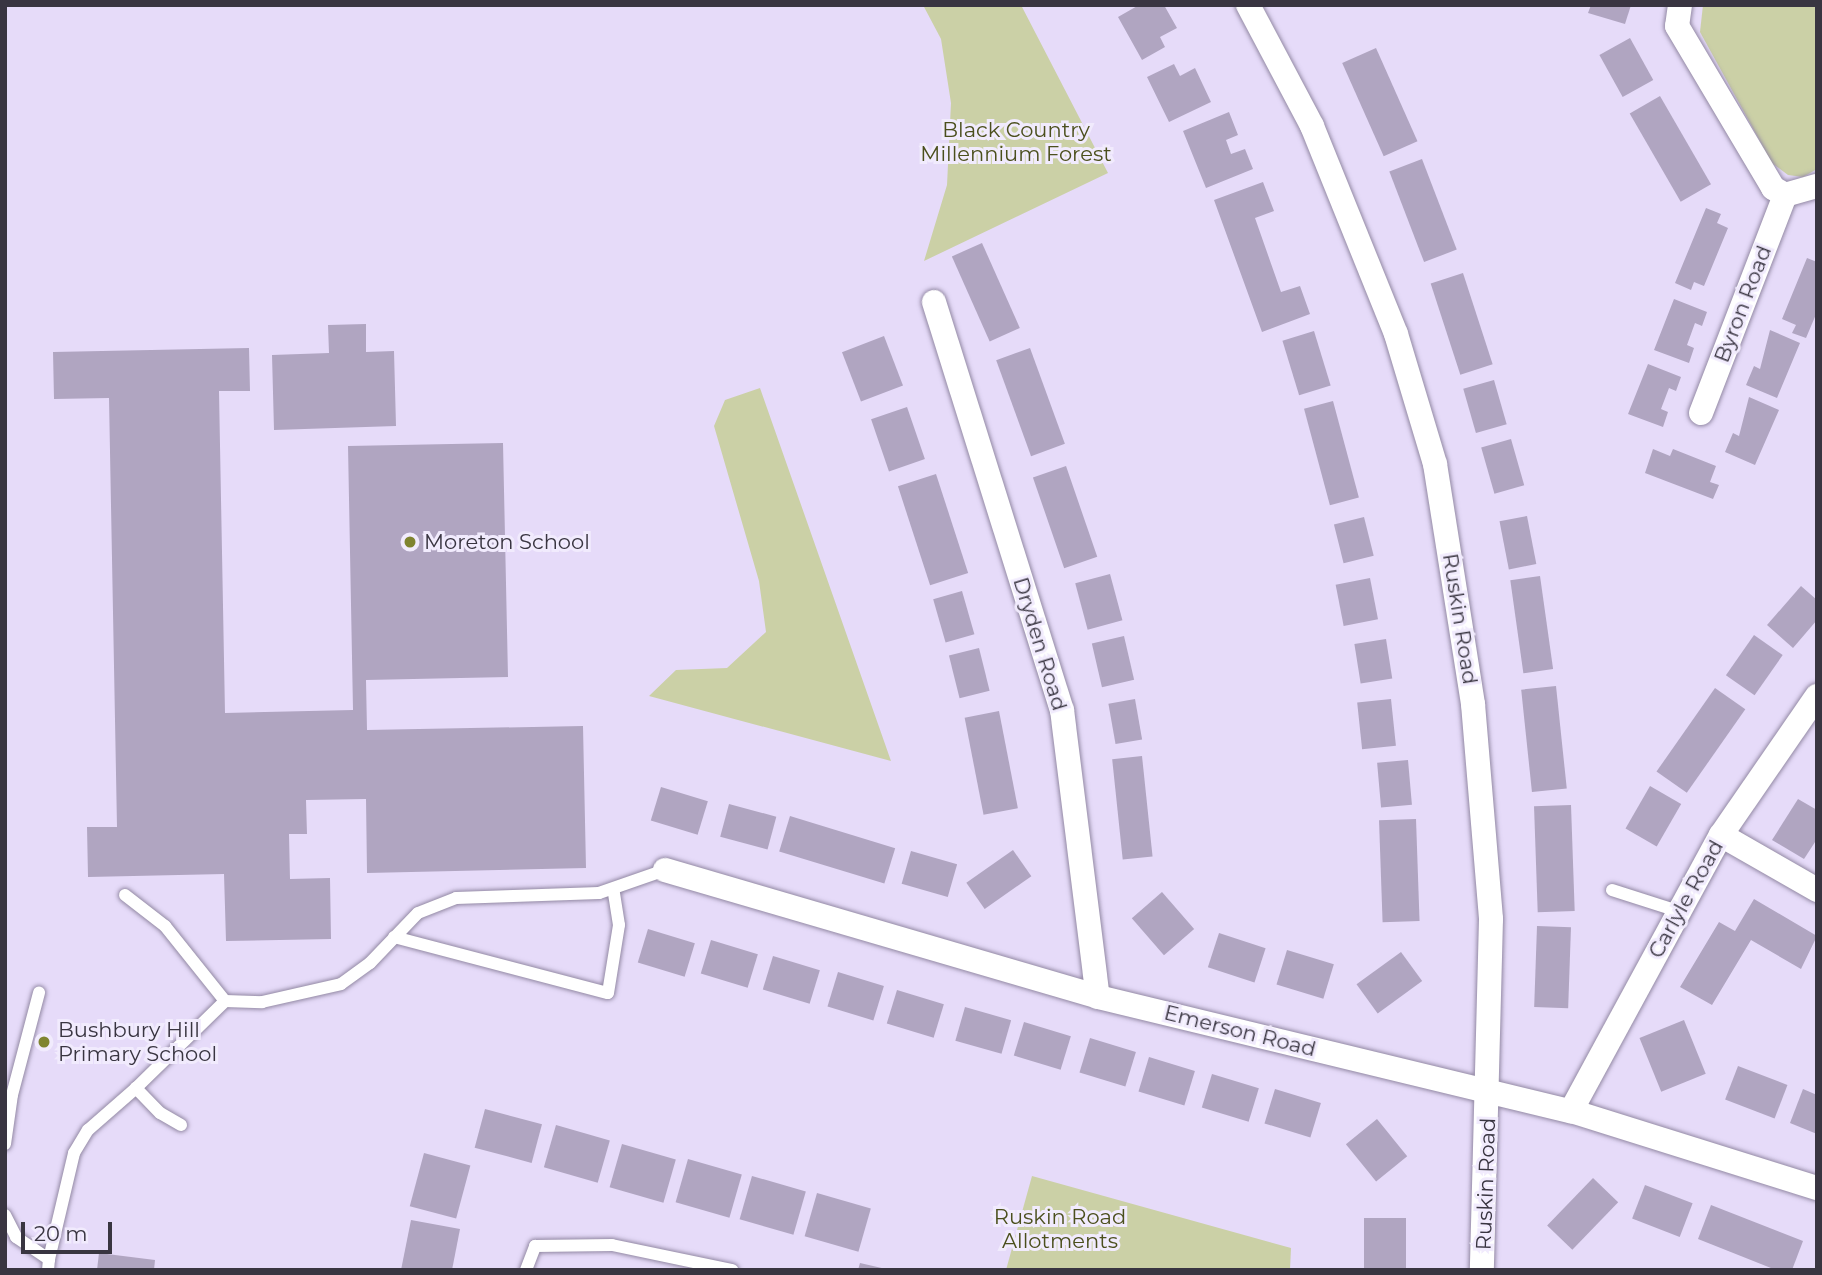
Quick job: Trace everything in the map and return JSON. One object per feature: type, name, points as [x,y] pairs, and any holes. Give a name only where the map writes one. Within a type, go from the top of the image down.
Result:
[{"type":"street","name":"Ruskin Road","points":[[1248,5],[1317,138],[1396,334],[1435,464],[1474,717],[1491,919],[1490,1092],[1482,1270]]},
{"type":"street","points":[[1680,5],[1677,26],[1773,188],[1786,195],[1817,186]]},
{"type":"street","name":"Byron Road","points":[[1702,413],[1786,195]]},
{"type":"street","name":"Dryden Road","points":[[934,302],[1062,710],[1098,997]]},
{"type":"street","name":"Carlyle Road","points":[[1571,1111],[1721,835],[1817,696]]},
{"type":"street","points":[[1721,835],[1817,890]]},
{"type":"street","name":"Emerson Road","points":[[665,870],[1098,997],[1571,1111],[1817,1188]]},
{"type":"lane","points":[[5,1215],[16,1237],[49,1264],[74,1153],[88,1130],[136,1088],[225,1001],[262,1002],[341,984],[418,913],[456,898],[613,889],[665,870]]},
{"type":"lane","points":[[394,937],[608,993],[620,925],[613,889]]},
{"type":"lane","points":[[1612,890],[1678,911]]},
{"type":"lane","points":[[125,895],[165,926],[225,1001]]},
{"type":"lane","points":[[5,1144],[12,1095],[39,993]]},
{"type":"lane","points":[[136,1088],[160,1113],[181,1125]]},
{"type":"lane","points":[[526,1270],[535,1246],[612,1245],[732,1270]]},
{"type":"green space","name":"Black Country Millennium Forest","points":[[923,5],[1021,5],[1108,173],[924,261],[947,185],[951,103],[941,39]]},
{"type":"green space","points":[[1703,5],[1817,5],[1817,169],[1803,177],[1788,175],[1772,163],[1700,32]]},
{"type":"green space","points":[[760,388],[891,761],[649,696],[676,670],[727,668],[766,632],[759,581],[714,426],[725,400]]},
{"type":"green space","name":"Ruskin Road Allotments","points":[[1032,1176],[1291,1248],[1290,1270],[1006,1270]]},
{"type":"building","points":[[1139,5],[1164,5],[1177,28],[1160,37],[1165,47],[1142,60],[1118,17]]},
{"type":"building","points":[[1591,5],[1631,5],[1625,24],[1588,13]]},
{"type":"building","points":[[1630,38],[1653,80],[1623,97],[1599,55]]},
{"type":"building","points":[[1376,48],[1417,141],[1384,156],[1342,63]]},
{"type":"building","points":[[1174,64],[1180,76],[1195,68],[1211,102],[1169,122],[1147,77]]},
{"type":"building","points":[[1660,96],[1711,184],[1681,202],[1630,114]]},
{"type":"building","points":[[1229,112],[1238,135],[1226,140],[1231,154],[1245,149],[1253,169],[1206,188],[1183,131]]},
{"type":"building","points":[[1422,159],[1457,250],[1424,262],[1389,172]]},
{"type":"building","points":[[1263,182],[1274,211],[1255,218],[1281,292],[1300,286],[1310,314],[1262,332],[1214,200]]},
{"type":"building","points":[[1706,208],[1721,214],[1717,223],[1728,228],[1704,286],[1694,282],[1691,290],[1675,283]]},
{"type":"building","points":[[982,243],[1020,328],[990,341],[952,256]]},
{"type":"building","points":[[1807,258],[1817,262],[1817,312],[1806,338],[1792,333],[1796,325],[1782,319]]},
{"type":"building","points":[[1463,273],[1493,364],[1460,375],[1431,284]]},
{"type":"building","points":[[1674,299],[1707,312],[1702,326],[1695,323],[1687,345],[1694,348],[1689,363],[1654,350]]},
{"type":"building","points":[[366,324],[366,352],[394,351],[396,426],[274,430],[272,355],[329,353],[328,325]]},
{"type":"building","points":[[1770,330],[1800,343],[1777,398],[1746,385],[1754,366],[1760,369]]},
{"type":"building","points":[[1314,331],[1331,386],[1299,395],[1282,341]]},
{"type":"building","points":[[884,336],[903,385],[861,402],[842,352]]},
{"type":"building","points":[[249,348],[250,391],[219,391],[225,713],[353,710],[348,446],[503,443],[508,677],[366,680],[367,730],[583,726],[586,868],[367,873],[366,799],[306,800],[307,834],[289,834],[290,879],[330,878],[331,939],[226,941],[224,874],[88,877],[87,827],[117,827],[109,398],[54,399],[53,352]]},
{"type":"building","points":[[1030,348],[1065,444],[1031,456],[996,360]]},
{"type":"building","points":[[1648,364],[1681,377],[1676,391],[1669,388],[1661,409],[1668,412],[1663,427],[1628,414]]},
{"type":"building","points":[[1494,380],[1507,424],[1476,433],[1463,389]]},
{"type":"building","points":[[1749,397],[1779,410],[1755,465],[1725,452],[1733,433],[1739,436]]},
{"type":"building","points":[[1333,401],[1359,498],[1330,505],[1304,409]]},
{"type":"building","points":[[907,407],[925,459],[889,471],[871,419]]},
{"type":"building","points":[[1511,439],[1524,485],[1494,494],[1481,448]]},
{"type":"building","points":[[1653,449],[1670,456],[1673,449],[1716,466],[1710,482],[1719,485],[1713,499],[1645,473]]},
{"type":"building","points":[[1066,466],[1097,557],[1064,568],[1033,477]]},
{"type":"building","points":[[936,474],[968,573],[930,585],[898,486]]},
{"type":"building","points":[[1527,516],[1536,564],[1509,569],[1500,521]]},
{"type":"building","points":[[1364,517],[1374,556],[1344,563],[1334,524]]},
{"type":"building","points":[[1110,574],[1122,620],[1088,630],[1075,583]]},
{"type":"building","points":[[1540,576],[1553,669],[1523,673],[1510,580]]},
{"type":"building","points":[[1370,578],[1378,619],[1344,626],[1336,585]]},
{"type":"building","points":[[1801,586],[1817,600],[1817,620],[1793,648],[1767,625]]},
{"type":"building","points":[[962,591],[974,634],[946,643],[933,599]]},
{"type":"building","points":[[1754,635],[1783,655],[1755,695],[1726,675]]},
{"type":"building","points":[[1124,636],[1134,680],[1102,687],[1092,643]]},
{"type":"building","points":[[1386,639],[1392,679],[1361,684],[1354,644]]},
{"type":"building","points":[[979,648],[990,691],[960,698],[949,655]]},
{"type":"building","points":[[1556,686],[1567,788],[1532,792],[1521,690]]},
{"type":"building","points":[[1715,688],[1745,709],[1687,793],[1656,772]]},
{"type":"building","points":[[1135,699],[1142,739],[1116,744],[1108,704]]},
{"type":"building","points":[[1391,699],[1396,746],[1362,749],[1357,703]]},
{"type":"building","points":[[999,711],[1018,808],[984,815],[965,718]]},
{"type":"building","points":[[1142,756],[1153,856],[1123,860],[1112,759]]},
{"type":"building","points":[[1408,760],[1412,805],[1381,808],[1377,763]]},
{"type":"building","points":[[1650,786],[1681,804],[1657,846],[1626,828]]},
{"type":"building","points":[[661,787],[708,801],[698,835],[651,820]]},
{"type":"building","points":[[1798,799],[1817,810],[1817,839],[1804,859],[1772,840]]},
{"type":"building","points":[[729,804],[776,817],[768,850],[720,837]]},
{"type":"building","points":[[1571,805],[1575,911],[1538,912],[1534,806]]},
{"type":"building","points":[[790,816],[895,848],[884,884],[779,851]]},
{"type":"building","points":[[1416,819],[1420,921],[1383,922],[1379,820]]},
{"type":"building","points":[[1013,850],[1031,876],[985,909],[966,883]]},
{"type":"building","points":[[911,851],[957,864],[948,897],[902,884]]},
{"type":"building","points":[[1162,892],[1194,929],[1164,955],[1132,918]]},
{"type":"building","points":[[1754,899],[1817,936],[1801,969],[1751,940],[1712,1005],[1680,987],[1719,922],[1735,931]]},
{"type":"building","points":[[1537,926],[1571,927],[1568,1008],[1534,1007]]},
{"type":"building","points":[[648,929],[695,943],[685,977],[638,962]]},
{"type":"building","points":[[1219,933],[1266,948],[1254,982],[1208,967]]},
{"type":"building","points":[[711,940],[758,954],[748,988],[701,973]]},
{"type":"building","points":[[1287,950],[1334,964],[1323,999],[1276,984]]},
{"type":"building","points":[[1401,952],[1422,981],[1378,1013],[1357,984]]},
{"type":"building","points":[[773,956],[820,970],[810,1004],[763,989]]},
{"type":"building","points":[[838,972],[884,986],[873,1020],[827,1006]]},
{"type":"building","points":[[897,990],[944,1004],[934,1038],[887,1023]]},
{"type":"building","points":[[965,1007],[1011,1020],[1001,1054],[955,1041]]},
{"type":"building","points":[[1684,1020],[1706,1074],[1661,1092],[1639,1038]]},
{"type":"building","points":[[1024,1022],[1071,1036],[1061,1070],[1014,1055]]},
{"type":"building","points":[[1090,1038],[1136,1052],[1125,1086],[1079,1072]]},
{"type":"building","points":[[1149,1057],[1195,1071],[1184,1105],[1138,1091]]},
{"type":"building","points":[[1738,1066],[1787,1085],[1775,1119],[1725,1100]]},
{"type":"building","points":[[1212,1074],[1259,1088],[1249,1122],[1202,1107]]},
{"type":"building","points":[[1275,1089],[1321,1103],[1310,1137],[1264,1123]]},
{"type":"building","points":[[1803,1089],[1817,1095],[1817,1134],[1790,1123]]},
{"type":"building","points":[[485,1109],[542,1124],[532,1163],[475,1148]]},
{"type":"building","points":[[1377,1119],[1407,1156],[1376,1181],[1346,1144]]},
{"type":"building","points":[[556,1125],[610,1140],[598,1183],[544,1167]]},
{"type":"building","points":[[622,1144],[676,1159],[663,1203],[610,1187]]},
{"type":"building","points":[[424,1153],[470,1165],[456,1219],[410,1206]]},
{"type":"building","points":[[688,1159],[742,1174],[729,1218],[676,1202]]},
{"type":"building","points":[[752,1176],[806,1191],[793,1235],[740,1219]]},
{"type":"building","points":[[1593,1178],[1618,1202],[1572,1250],[1547,1225]]},
{"type":"building","points":[[1645,1185],[1693,1203],[1680,1237],[1632,1219]]},
{"type":"building","points":[[817,1193],[871,1208],[858,1252],[805,1236]]},
{"type":"building","points":[[1711,1205],[1803,1241],[1792,1270],[1776,1270],[1698,1239]]},
{"type":"building","points":[[1364,1218],[1406,1218],[1406,1268],[1364,1268]]},
{"type":"building","points":[[411,1220],[460,1229],[452,1270],[401,1270]]},
{"type":"building","points":[[99,1253],[155,1260],[154,1270],[97,1270]]},
{"type":"building","points":[[860,1263],[886,1269],[858,1270]]},
{"type":"place","name":"Moreton School","points":[[410,542]]},
{"type":"place","name":"Bushbury Hill Primary School","points":[[44,1042]]}]
